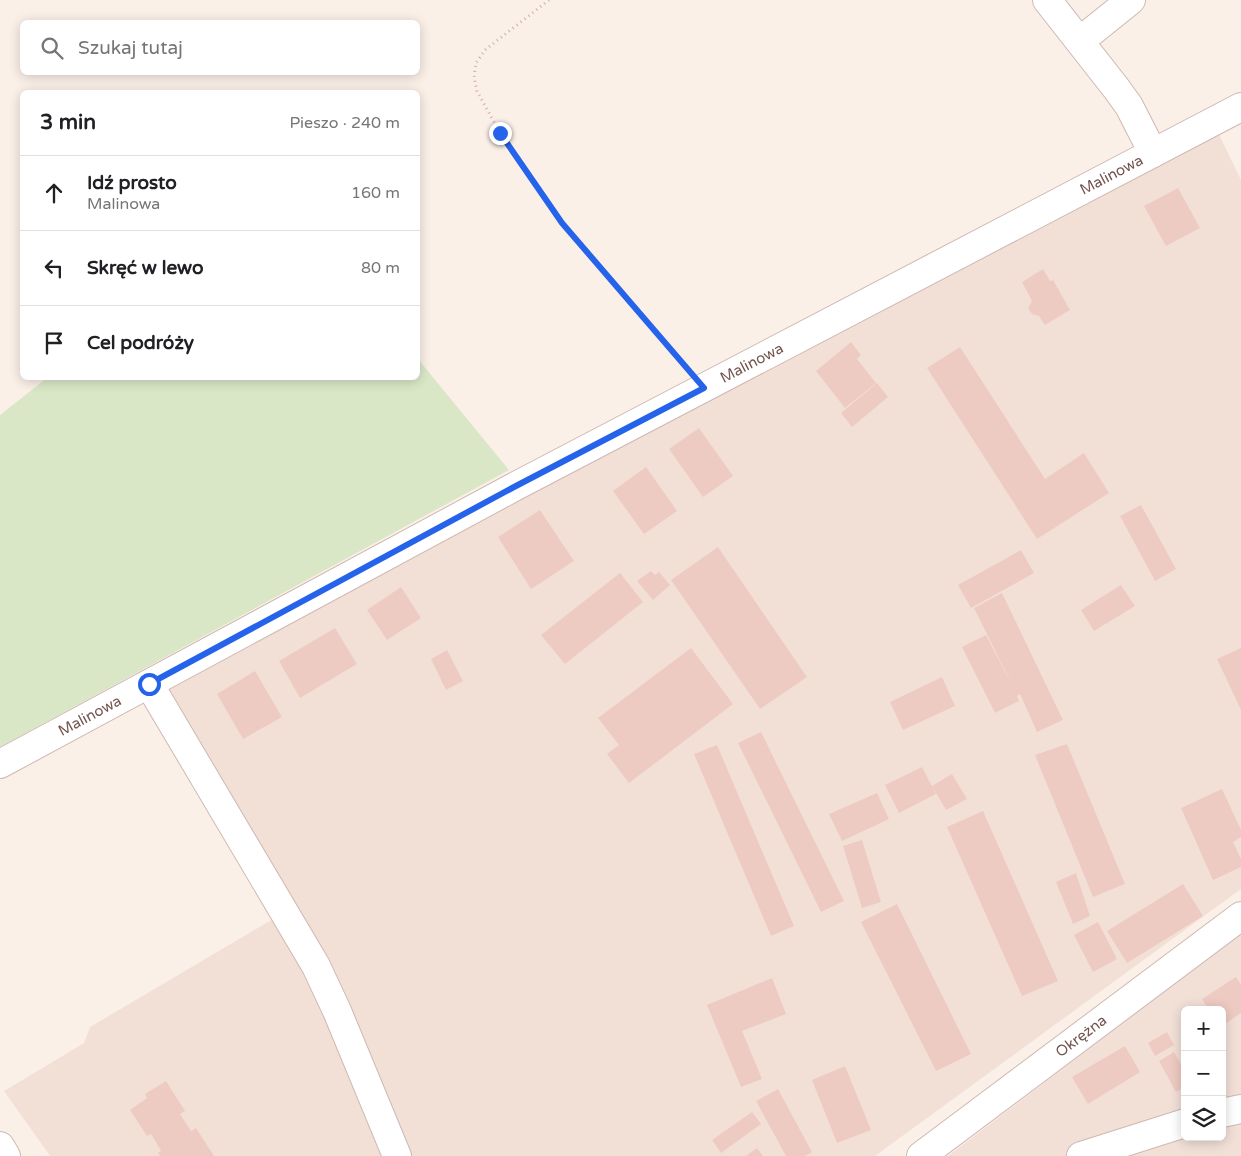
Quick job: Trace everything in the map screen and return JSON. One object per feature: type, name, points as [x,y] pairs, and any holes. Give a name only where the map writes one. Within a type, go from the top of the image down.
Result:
[{"type":"street","points":[[1047,0],[1128,106],[1153,153]]},
{"type":"street","points":[[1080,41],[1131,0]]},
{"type":"street","name":"Malinowa","points":[[0,764],[514,487],[1241,107]]},
{"type":"street","points":[[149,684],[316,966],[334,1004],[397,1156]]},
{"type":"street","name":"Okrężna","points":[[921,1156],[1241,916]]},
{"type":"street","points":[[1226,1113],[1241,1109]]},
{"type":"street","points":[[1081,1156],[1181,1124]]},
{"type":"street","points":[[0,1146],[6,1156]]},
{"type":"path","points":[[549,0],[484,50],[476,63],[474,76],[477,91],[500,133],[562,223],[704,388]]},
{"type":"shaded area","points":[[1216,128],[1241,180],[1241,889],[875,1156],[50,1156],[4,1091],[84,1043],[90,1027],[278,916],[163,690]]},
{"type":"shaded area","points":[[1241,933],[1241,1156],[948,1156]]},
{"type":"green space","points":[[420,361],[509,470],[0,747],[0,415],[44,380],[420,380]]},
{"type":"building","points":[[1178,188],[1200,228],[1166,246],[1144,206]]},
{"type":"building","points":[[1043,269],[1050,281],[1053,280],[1070,310],[1045,325],[1039,316],[1032,314],[1028,308],[1032,301],[1022,282]]},
{"type":"building","points":[[851,342],[861,355],[857,359],[876,383],[845,408],[816,371]]},
{"type":"building","points":[[960,347],[1045,479],[1084,453],[1109,493],[1037,539],[927,368]]},
{"type":"building","points":[[877,383],[888,397],[852,427],[841,413]]},
{"type":"building","points":[[699,428],[733,476],[703,497],[669,449]]},
{"type":"building","points":[[646,467],[677,511],[644,534],[613,491]]},
{"type":"building","points":[[1141,505],[1176,569],[1155,581],[1120,516]]},
{"type":"building","points":[[540,510],[574,561],[531,589],[498,537]]},
{"type":"building","points":[[718,547],[807,677],[760,709],[671,580]]},
{"type":"building","points":[[1021,550],[1034,573],[971,608],[958,585]]},
{"type":"building","points":[[651,571],[655,575],[659,572],[670,585],[653,600],[637,581]]},
{"type":"building","points":[[620,573],[643,602],[565,664],[541,635]]},
{"type":"building","points":[[1121,585],[1135,606],[1094,631],[1081,610]]},
{"type":"building","points":[[401,587],[421,618],[387,640],[367,610]]},
{"type":"building","points":[[1002,593],[1063,720],[1037,732],[1020,694],[1017,696],[1019,701],[995,713],[962,647],[986,635],[1014,689],[974,608]]},
{"type":"building","points":[[335,628],[357,664],[300,698],[279,661]]},
{"type":"building","points":[[691,648],[733,704],[629,783],[607,754],[619,745],[598,718]]},
{"type":"building","points":[[1241,648],[1241,710],[1217,659]]},
{"type":"building","points":[[447,650],[463,681],[446,690],[431,659]]},
{"type":"building","points":[[255,671],[282,717],[243,739],[217,694]]},
{"type":"building","points":[[942,677],[955,706],[903,730],[890,702]]},
{"type":"building","points":[[761,732],[844,901],[821,912],[738,743]]},
{"type":"building","points":[[1067,744],[1125,884],[1093,897],[1035,755]]},
{"type":"building","points":[[717,745],[794,926],[771,936],[694,754]]},
{"type":"building","points":[[922,767],[936,794],[899,813],[885,785]]},
{"type":"building","points":[[952,774],[967,799],[946,810],[932,786]]},
{"type":"building","points":[[1222,789],[1241,830],[1241,837],[1233,842],[1241,859],[1241,867],[1213,880],[1181,808]]},
{"type":"building","points":[[877,793],[889,819],[842,841],[829,814]]},
{"type":"building","points":[[983,811],[1058,981],[1022,996],[947,827]]},
{"type":"building","points":[[862,840],[881,902],[862,908],[843,846]]},
{"type":"building","points":[[1076,873],[1090,916],[1073,924],[1056,882]]},
{"type":"building","points":[[1183,884],[1203,916],[1127,963],[1107,931]]},
{"type":"building","points":[[897,904],[971,1054],[936,1071],[861,922]]},
{"type":"building","points":[[1098,922],[1117,959],[1093,972],[1074,935]]},
{"type":"building","points":[[1236,977],[1241,985],[1241,1013],[1226,1023],[1226,1006],[1206,1006],[1202,999]]},
{"type":"building","points":[[772,978],[786,1014],[742,1031],[762,1079],[741,1087],[707,1005]]},
{"type":"building","points":[[1167,1032],[1174,1045],[1155,1056],[1148,1043]]},
{"type":"building","points":[[1125,1046],[1140,1072],[1088,1104],[1072,1077]]},
{"type":"building","points":[[1174,1052],[1181,1065],[1181,1089],[1176,1092],[1159,1061]]},
{"type":"building","points":[[845,1066],[871,1130],[837,1143],[812,1080]]},
{"type":"building","points":[[166,1081],[185,1111],[180,1114],[191,1131],[196,1128],[214,1156],[160,1156],[158,1153],[161,1151],[151,1134],[147,1136],[130,1110],[147,1098],[145,1094]]},
{"type":"building","points":[[778,1089],[812,1152],[805,1156],[786,1156],[756,1101]]},
{"type":"building","points":[[752,1112],[761,1124],[721,1153],[712,1140]]},
{"type":"building","points":[[757,1148],[763,1156],[746,1156]]},
{"type":"route","points":[[149,684],[514,487],[704,388],[562,223],[500,133]]}]
